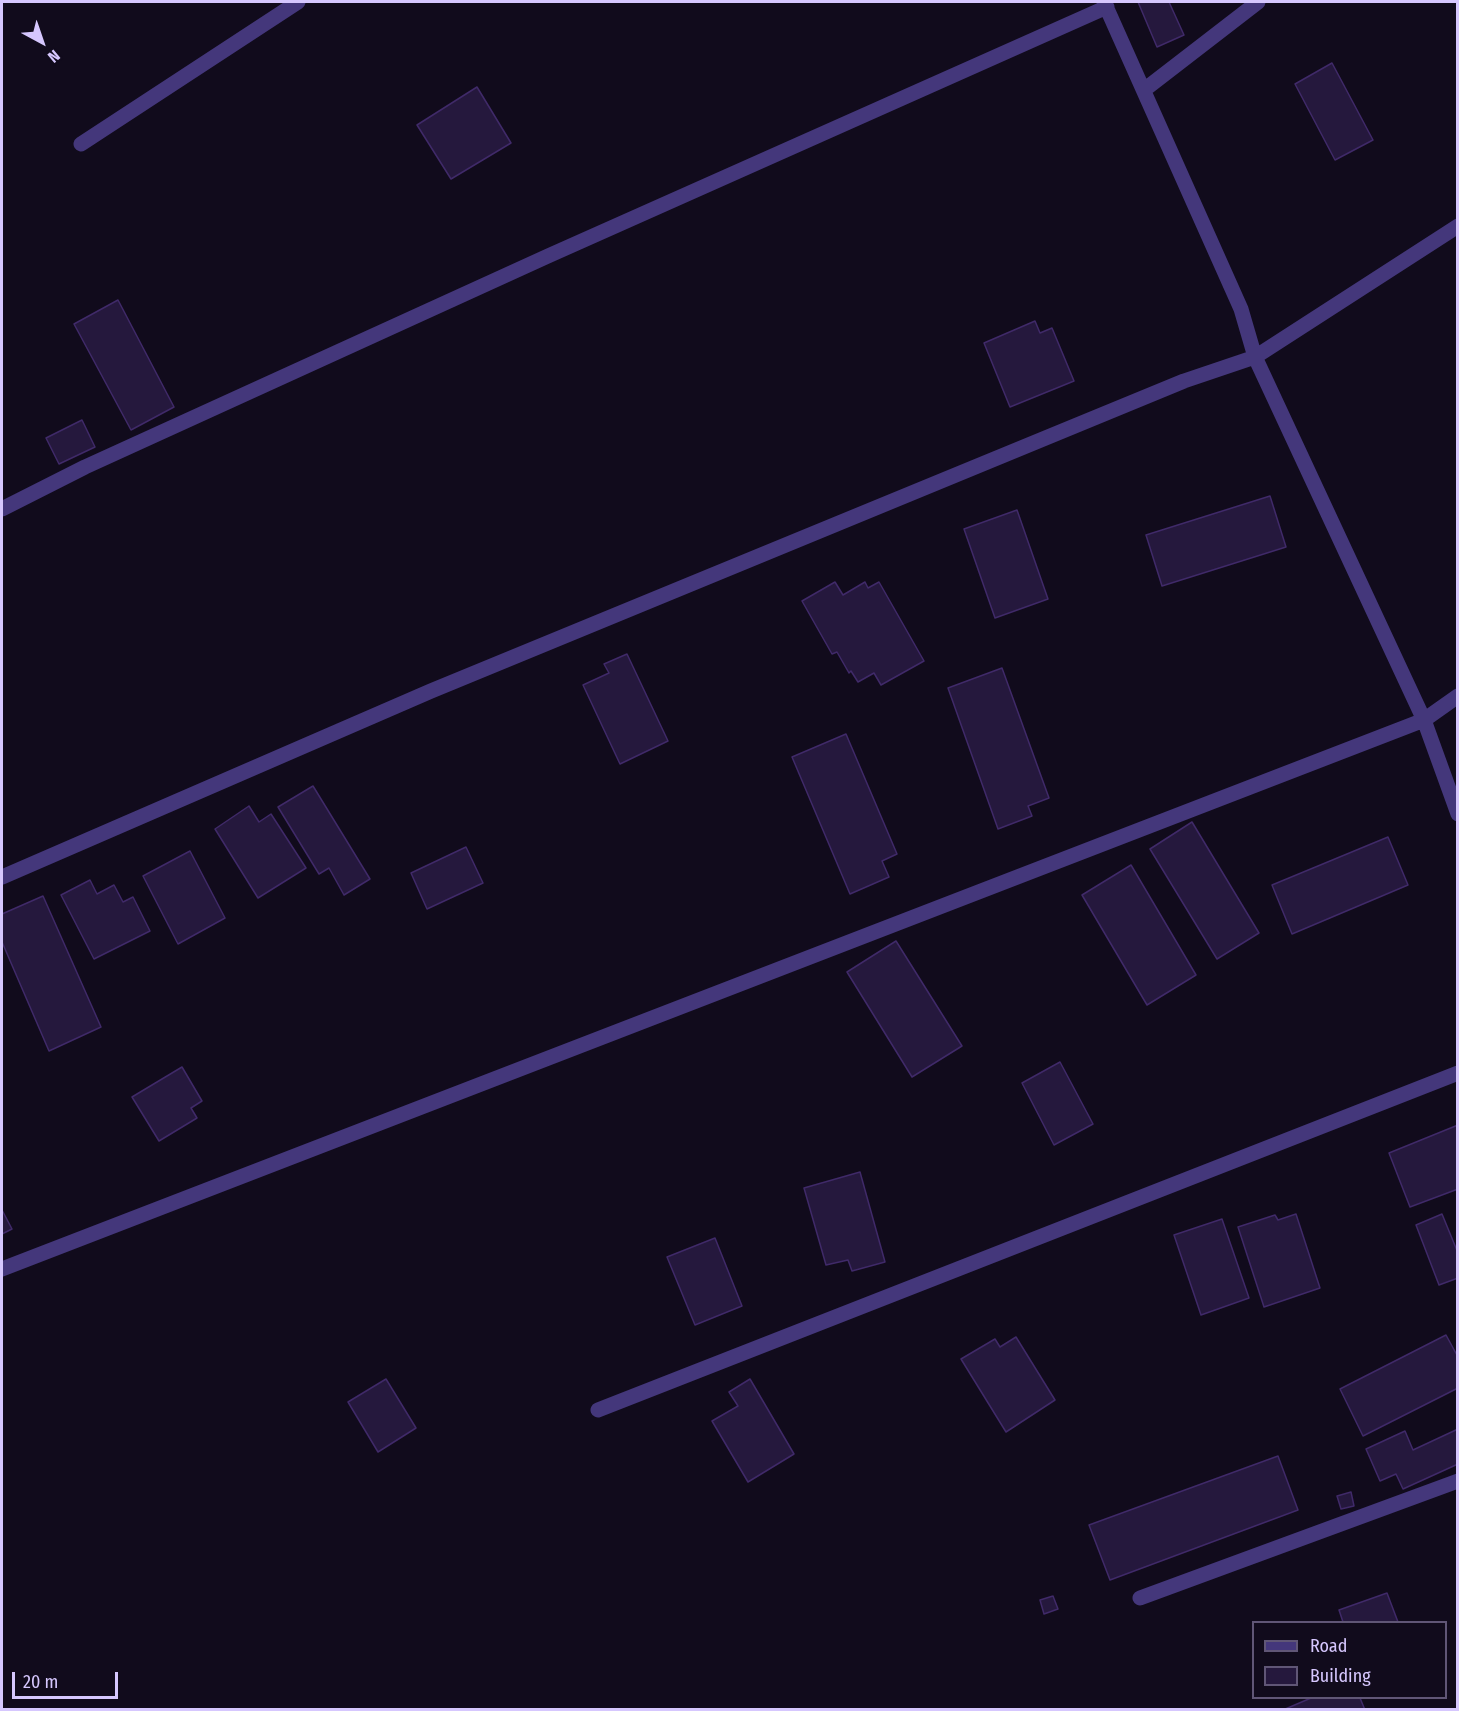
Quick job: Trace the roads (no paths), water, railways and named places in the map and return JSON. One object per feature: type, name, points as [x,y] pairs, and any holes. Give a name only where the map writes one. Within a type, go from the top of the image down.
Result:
[{"type":"street","points":[[81,144],[298,2]]},
{"type":"street","points":[[1144,90],[1258,2]]},
{"type":"street","points":[[2,509],[85,467],[1106,4],[1241,309],[1255,357],[1424,720],[1458,814]]},
{"type":"street","points":[[2,877],[464,678],[1173,385],[1255,357],[1458,226]]},
{"type":"street","points":[[2,1269],[1424,720],[1458,696]]},
{"type":"street","points":[[598,1410],[1458,1073]]},
{"type":"street","points":[[1140,1598],[1458,1481]]}]
